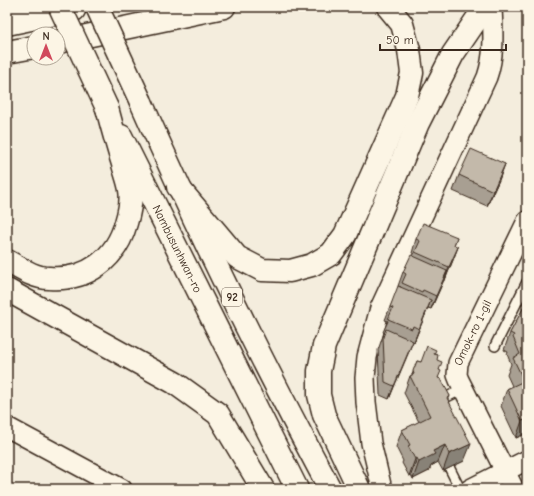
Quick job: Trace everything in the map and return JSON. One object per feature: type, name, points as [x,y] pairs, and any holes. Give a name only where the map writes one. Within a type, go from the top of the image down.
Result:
[{"type":"main road","points":[[7,12],[32,7]]},
{"type":"main road","name":"92","points":[[97,7],[178,186],[284,403],[330,489]]},
{"type":"main road","points":[[66,40],[224,7]]},
{"type":"main road","points":[[178,186],[237,257],[262,270],[290,271],[312,264],[331,254],[345,236],[407,96],[412,73],[409,50],[402,24],[388,7]]},
{"type":"main road","points":[[359,489],[324,415],[319,395],[319,371],[324,346],[418,123],[453,54],[485,7]]},
{"type":"main road","points":[[7,24],[74,8]]},
{"type":"main road","name":"Nambusunhwan-ro","points":[[74,8],[107,108],[297,489]]},
{"type":"main road","points":[[7,52],[26,48]]},
{"type":"main road","points":[[7,261],[28,273],[48,278],[68,278],[86,273],[114,250],[123,234],[129,213],[130,190],[107,108]]},
{"type":"main road","points":[[7,290],[175,383],[218,414],[263,489]]},
{"type":"street","points":[[382,489],[370,436],[366,402],[365,378],[367,356],[380,308],[487,77],[493,53],[494,32],[492,7]]},
{"type":"street","name":"Omok-ro 1-gil","points":[[514,489],[457,375],[458,363],[527,221]]},
{"type":"street","points":[[7,427],[122,489]]},
{"type":"street","points":[[470,489],[527,460]]},
{"type":"lane","points":[[495,346],[527,282]]},
{"type":"lane","points":[[432,404],[463,389]]},
{"type":"lane","points":[[440,448],[460,489]]},
{"type":"building","points":[[471,149],[505,164],[493,191],[459,175]]},
{"type":"building","points":[[423,223],[457,237],[454,245],[458,247],[449,267],[415,252],[420,241],[416,239]]},
{"type":"building","points":[[411,255],[447,271],[436,296],[423,290],[422,292],[402,283],[406,274],[403,272]]},
{"type":"building","points":[[398,286],[431,300],[419,329],[413,326],[412,329],[388,319],[393,308],[390,307]]},
{"type":"building","points":[[527,301],[527,419],[522,421],[507,389],[524,381],[513,358],[520,354],[513,337],[514,335],[510,333]]},
{"type":"building","points":[[386,329],[413,341],[394,386],[385,382],[383,337]]},
{"type":"building","points":[[427,346],[436,350],[434,354],[438,355],[437,360],[442,362],[439,370],[441,371],[438,378],[441,379],[450,396],[447,398],[471,444],[449,454],[445,445],[433,451],[435,454],[419,462],[417,458],[415,459],[408,446],[410,445],[402,430],[430,416],[410,376],[414,374],[413,371],[417,361],[421,362]]}]
